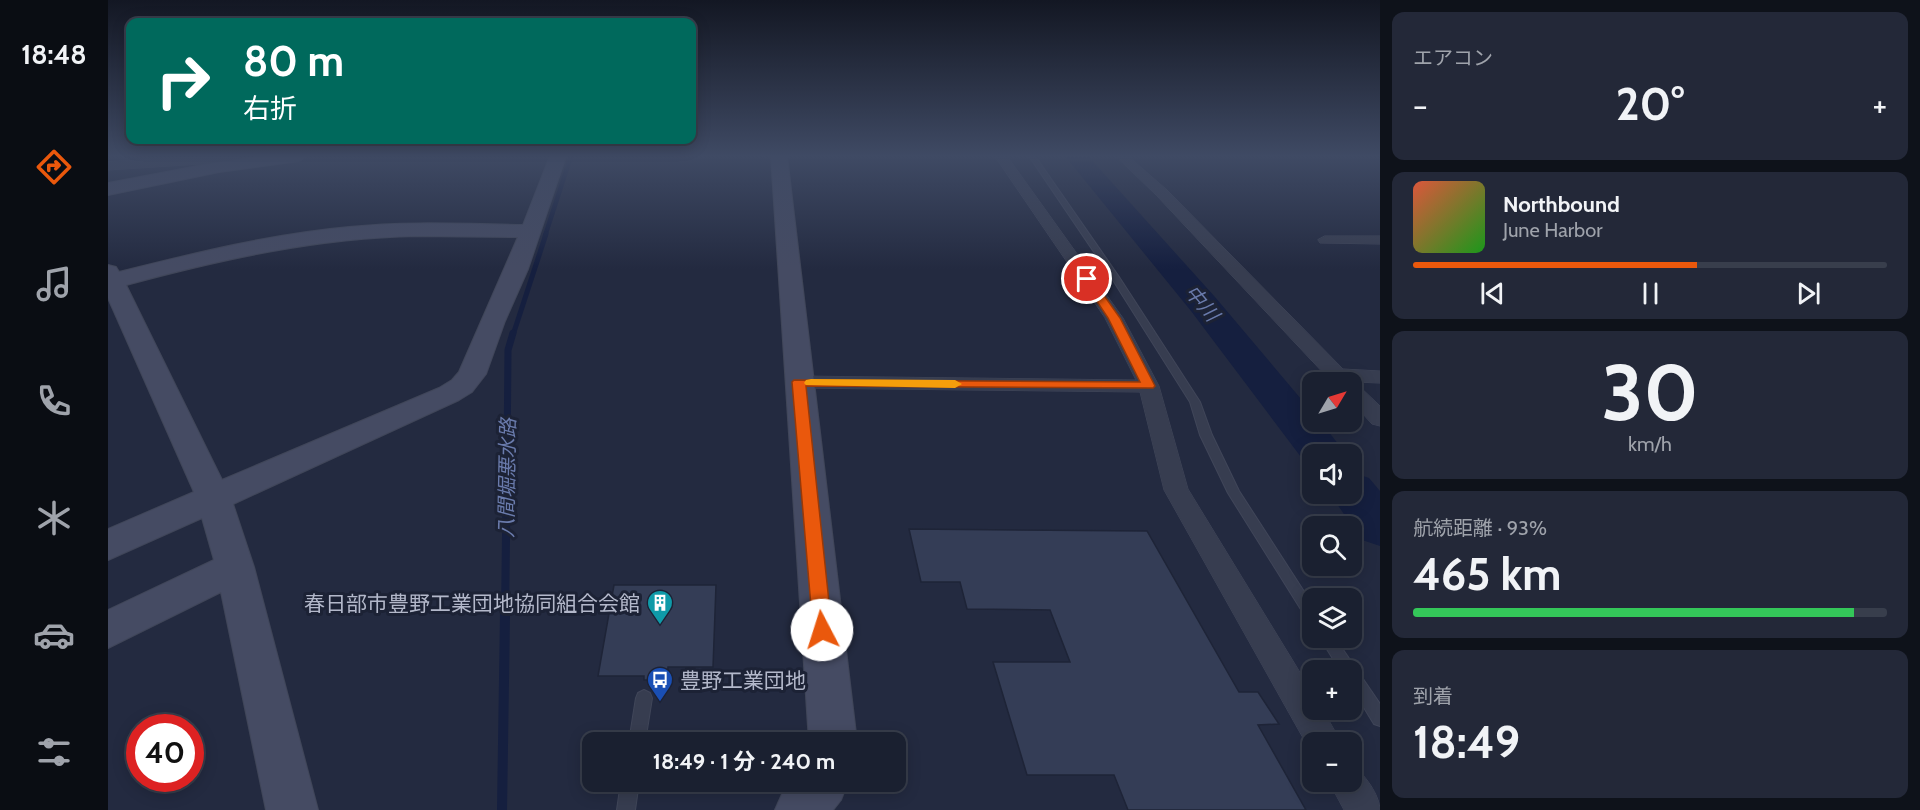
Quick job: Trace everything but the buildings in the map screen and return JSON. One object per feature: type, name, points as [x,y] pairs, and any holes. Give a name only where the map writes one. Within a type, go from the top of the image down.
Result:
[{"type":"street","points":[[108,545],[449,394],[462,386],[472,374],[544,194]]},
{"type":"street","points":[[782,194],[832,732]]},
{"type":"street","points":[[1027,194],[1114,318],[1149,386],[1176,490],[1318,732]]},
{"type":"street","points":[[1164,194],[1333,372]]},
{"type":"street","points":[[292,810],[235,567],[214,499],[110,277],[305,238],[392,230],[531,231]]},
{"type":"street","points":[[1325,240],[1380,240]]},
{"type":"street","points":[[1362,378],[1380,377]]},
{"type":"street","points":[[799,382],[1149,386]]},
{"type":"street","points":[[1362,400],[1380,419]]},
{"type":"street","points":[[108,630],[235,567]]},
{"type":"street","points":[[801,810],[815,792]]},
{"type":"street","points":[[1353,792],[1364,810]]},
{"type":"lane","points":[[1058,194],[1195,402],[1206,435],[1234,493],[1302,599]]},
{"type":"lane","points":[[1362,690],[1380,718]]},
{"type":"lane","points":[[639,732],[644,698]]},
{"type":"lane","points":[[626,810],[629,792]]},
{"type":"waterway","name":"八間堀悪水路","points":[[545,236],[559,194]]},
{"type":"waterway","name":"中川","points":[[1108,194],[1203,304],[1315,444]]},
{"type":"waterway","name":"八間堀悪水路","points":[[513,335],[546,234]]},
{"type":"waterway","name":"八間堀悪水路","points":[[507,459],[508,350],[513,333]]},
{"type":"waterway","name":"八間堀悪水路","points":[[505,615],[507,458]]},
{"type":"waterway","name":"中川","points":[[1362,503],[1380,526]]},
{"type":"waterway","name":"八間堀悪水路","points":[[502,810],[505,614]]},
{"type":"slow traffic","points":[[811,383],[955,384]]},
{"type":"place","name":"春日部市豊野工業団地協同組合会館","points":[[660,626]]},
{"type":"place","name":"豊野工業団地","points":[[660,703]]},
{"type":"route","points":[[822,630],[799,382],[1149,386],[1114,318],[1087,279]]}]
